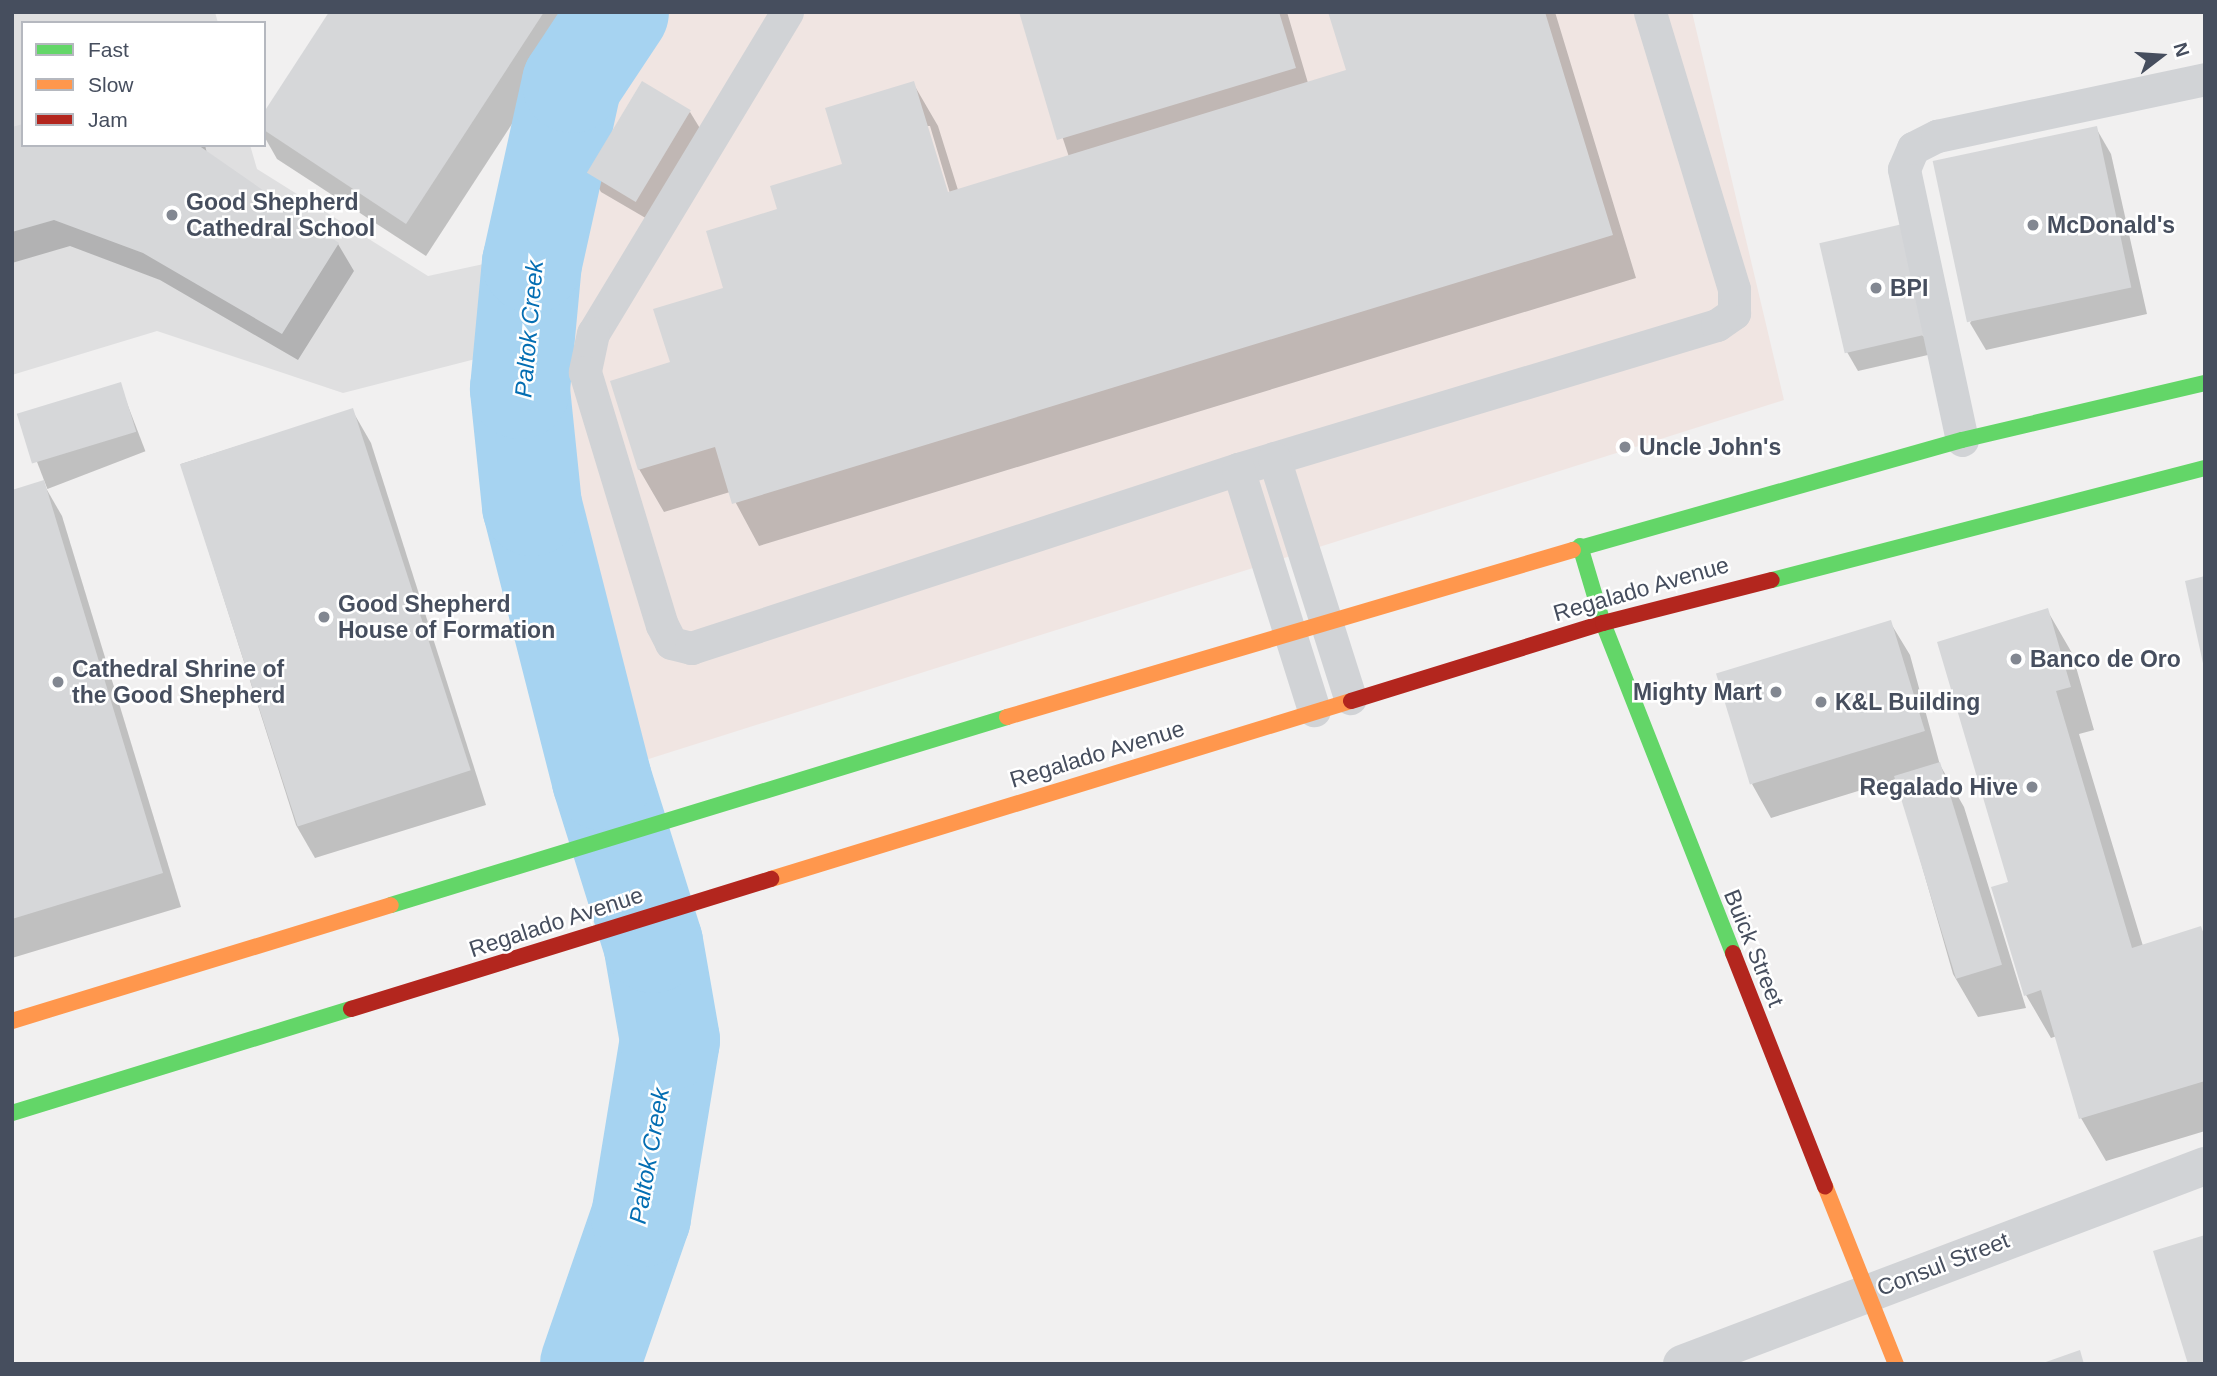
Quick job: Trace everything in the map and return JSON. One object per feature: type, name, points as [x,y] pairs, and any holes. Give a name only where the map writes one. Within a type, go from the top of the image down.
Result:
[{"type":"main road","points":[[12,1021],[566,850],[1580,546],[1962,440],[2205,383]]},
{"type":"main road","name":"Regalado Avenue","points":[[12,1113],[1350,698],[1603,623],[2205,468]]},
{"type":"main road","name":"Buick Street","points":[[1580,546],[1603,623],[1896,1364]]},
{"type":"street","name":"Consul Street","points":[[1682,1364],[2205,1166]]},
{"type":"lane","points":[[787,12],[593,333],[585,372],[618,499],[671,643],[691,648],[1238,469],[1717,326],[1734,313],[1734,289],[1650,12]]},
{"type":"lane","points":[[1962,440],[1904,169],[1913,148],[1937,136],[2205,79]]},
{"type":"lane","points":[[1274,458],[1350,698]]},
{"type":"lane","points":[[1238,469],[1314,710]]},
{"type":"shaded area","name":"Good Shepherd Cathedral School","points":[[12,12],[215,12],[217,21],[21,21],[21,147],[251,147],[257,169],[428,276],[493,262],[491,355],[343,393],[157,331],[12,375]]},
{"type":"shaded area","points":[[662,12],[1692,12],[1784,400],[636,763],[547,469],[546,346],[575,188]]},
{"type":"building","points":[[329,12],[544,12],[406,224],[266,131],[266,109]]},
{"type":"building","points":[[1019,12],[1279,12],[1296,68],[1057,140]]},
{"type":"building","points":[[1328,12],[1545,12],[1613,235],[732,504],[715,447],[638,470],[610,381],[670,362],[653,309],[723,288],[706,231],[777,209],[770,186],[842,164],[825,108],[914,81],[948,192],[1346,70]]},
{"type":"building","points":[[642,81],[691,110],[636,202],[587,173]]},
{"type":"building","points":[[21,125],[21,147],[201,147],[339,243],[282,334],[143,253],[54,220],[12,232],[12,127]]},
{"type":"building","name":"McDonald's","points":[[2097,126],[2131,287],[1967,322],[1933,161]]},
{"type":"building","name":"BPI","points":[[1907,223],[1932,333],[1845,353],[1819,243]]},
{"type":"building","points":[[121,382],[136,432],[32,464],[17,414]]},
{"type":"building","name":"Good Shepherd House of Formation","points":[[353,408],[471,770],[298,827],[180,464]]},
{"type":"building","name":"Cathedral Shrine of the Good Shepherd","points":[[44,480],[163,873],[12,919],[12,490]]},
{"type":"building","points":[[2205,576],[2205,668],[2204,668],[2185,581]]},
{"type":"building","name":"Regalado Hive","points":[[2048,608],[2071,687],[2056,691],[2132,948],[2201,926],[2205,938],[2205,1081],[2079,1119],[2041,990],[2024,996],[1991,887],[2008,882],[1937,642]]},
{"type":"building","name":"K&L Building","points":[[1891,620],[1925,731],[1750,784],[1716,674]]},
{"type":"building","points":[[1940,762],[2002,965],[1956,979],[1894,776]]},
{"type":"building","points":[[2205,1235],[2205,1364],[2188,1364],[2153,1251]]},
{"type":"building","points":[[2080,1350],[2084,1364],[2043,1364],[2043,1363]]},
{"type":"waterway","name":"Paltok Creek","points":[[590,1364],[641,1217],[670,1040],[653,943],[602,780],[532,506],[520,389],[532,263],[572,83],[619,12]]},
{"type":"traffic: fast","points":[[1573,550],[1962,440],[2205,383]]},
{"type":"traffic: fast","points":[[1772,580],[2205,468]]},
{"type":"traffic: fast","points":[[1580,546],[1603,623],[1733,953]]},
{"type":"traffic: fast","points":[[391,905],[1007,717]]},
{"type":"traffic: fast","points":[[12,1113],[351,1009]]},
{"type":"traffic: slow","points":[[1007,717],[1573,550]]},
{"type":"traffic: slow","points":[[771,879],[1351,701]]},
{"type":"traffic: slow","points":[[12,1021],[391,905]]},
{"type":"traffic: slow","points":[[1825,1186],[1896,1364]]},
{"type":"traffic: jam","points":[[1351,701],[1603,623],[1772,580]]},
{"type":"traffic: jam","points":[[351,1009],[771,879]]},
{"type":"traffic: jam","points":[[1733,953],[1825,1186]]},
{"type":"place","name":"Good Shepherd Cathedral School","points":[[172,215]]},
{"type":"place","name":"McDonald's","points":[[2033,225]]},
{"type":"place","name":"BPI","points":[[1876,288]]},
{"type":"place","name":"Uncle John's","points":[[1625,447]]},
{"type":"place","name":"Good Shepherd House of Formation","points":[[324,617]]},
{"type":"place","name":"Banco de Oro","points":[[2016,659]]},
{"type":"place","name":"Cathedral Shrine of the Good Shepherd","points":[[58,682]]},
{"type":"place","name":"Mighty Mart","points":[[1776,692]]},
{"type":"place","name":"K&L Building","points":[[1821,702]]},
{"type":"place","name":"Regalado Hive","points":[[2032,787]]}]
